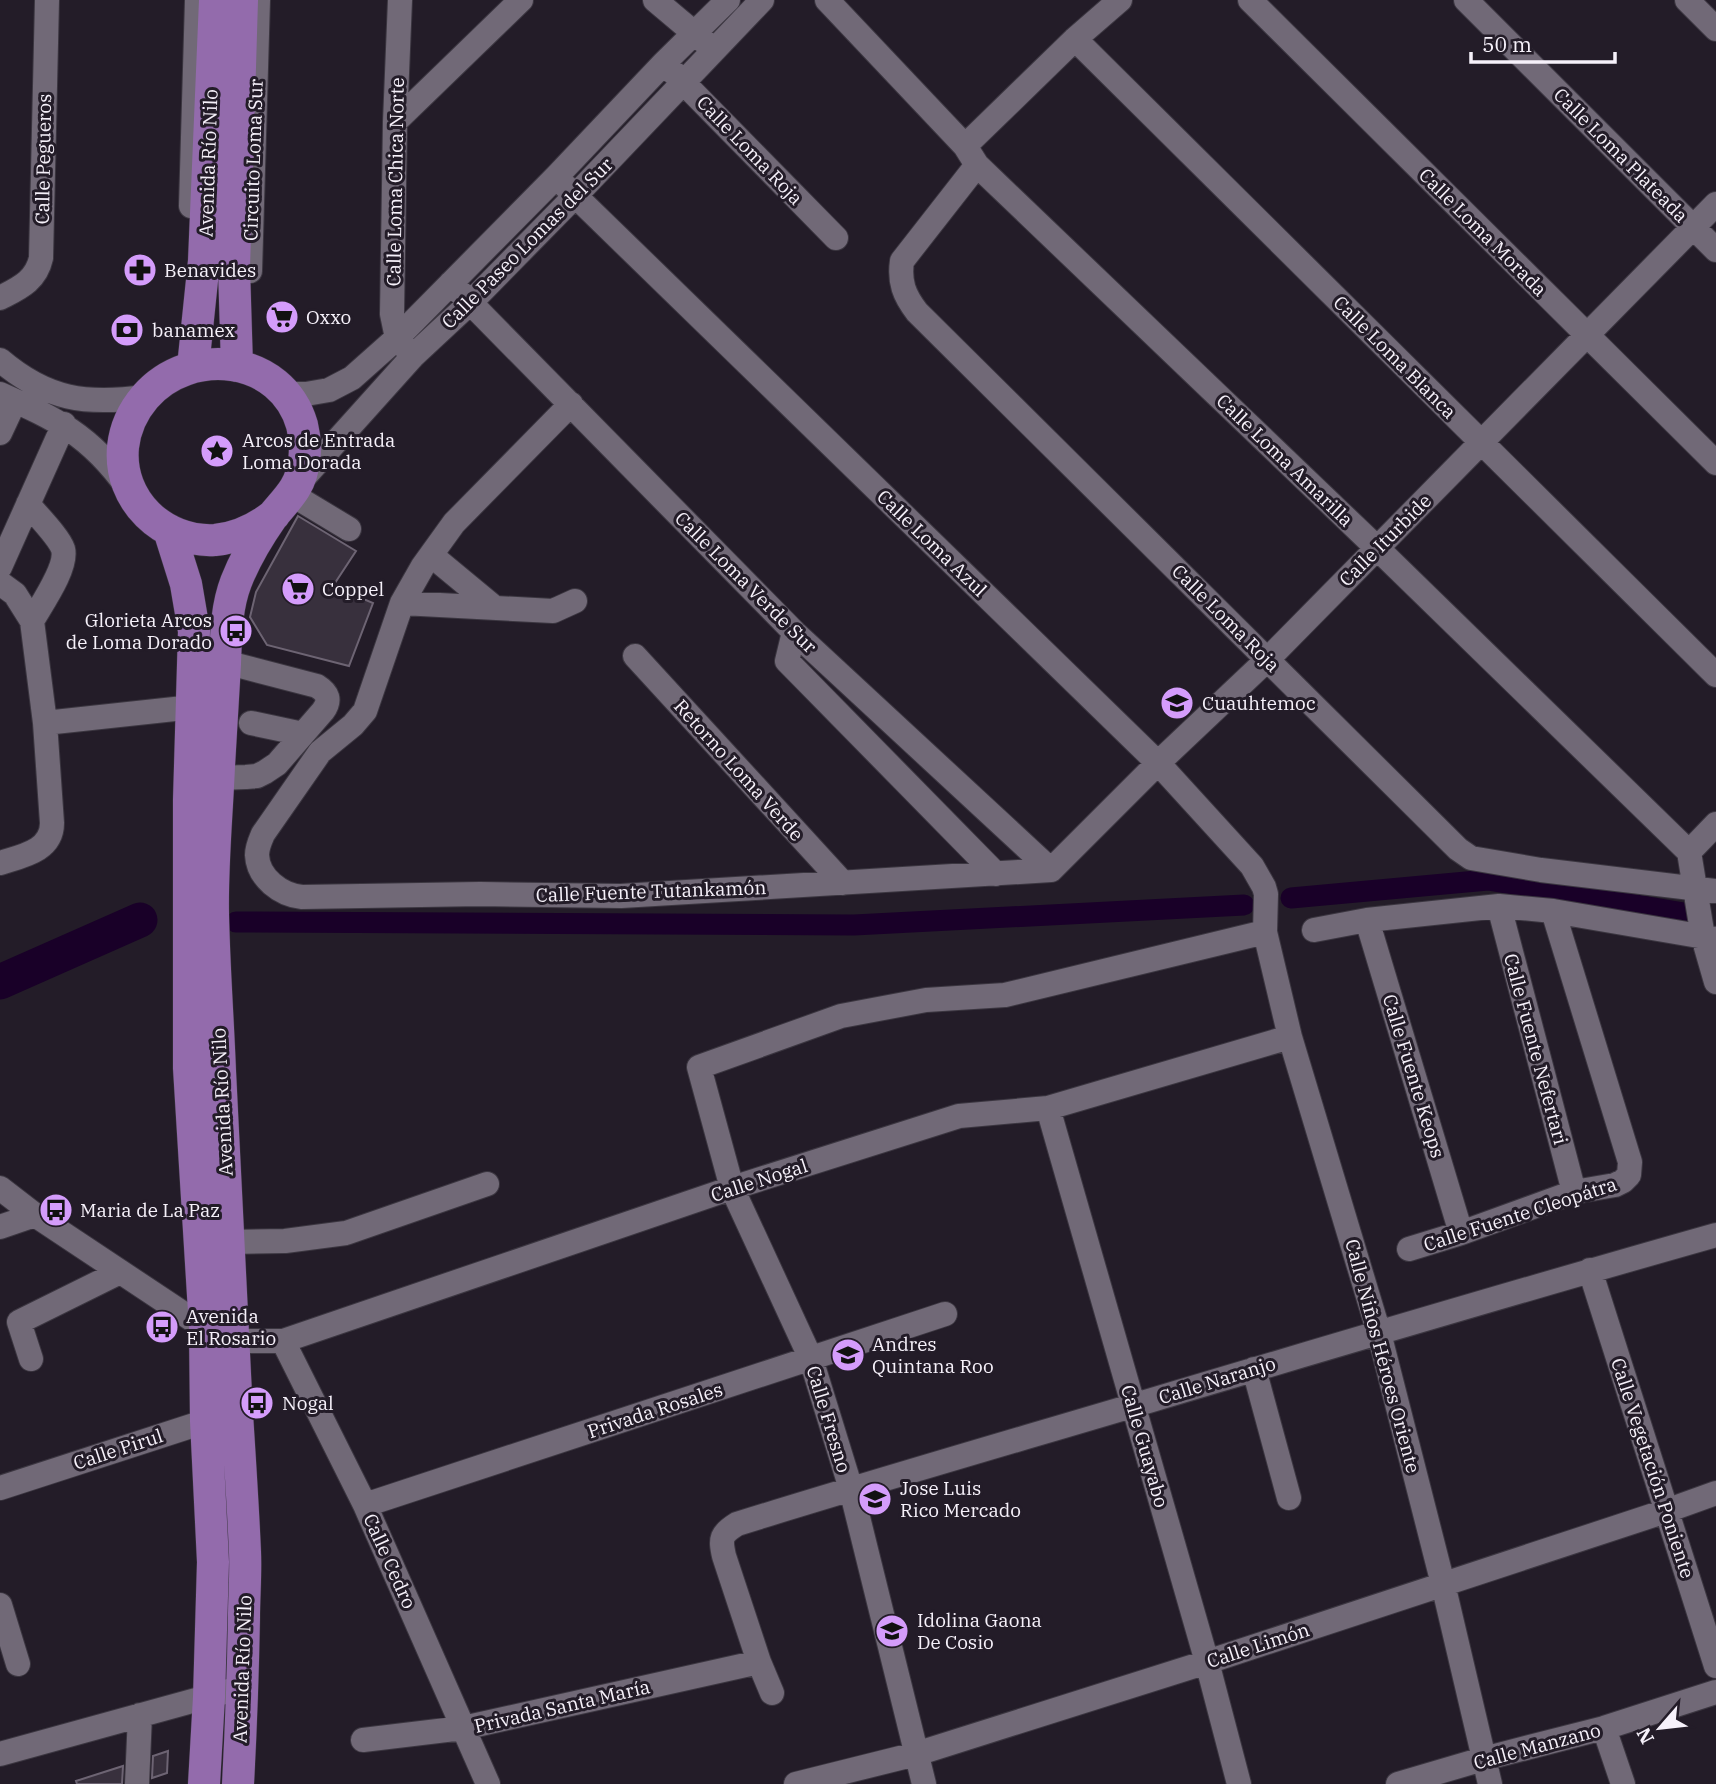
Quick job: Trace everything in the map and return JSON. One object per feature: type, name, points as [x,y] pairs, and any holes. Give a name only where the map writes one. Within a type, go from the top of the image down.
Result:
[{"type":"main road","name":"Avenida Río Nilo","points":[[193,367],[204,261],[215,0]]},
{"type":"main road","name":"Avenida Río Nilo","points":[[237,366],[234,268],[242,0]]},
{"type":"main road","points":[[215,363],[237,366],[264,376],[286,394],[297,411],[303,429],[303,468],[287,499],[253,530],[216,540],[192,538],[157,523],[137,503],[125,478],[124,441],[132,418],[145,397],[167,379],[193,367],[215,363]]},
{"type":"main road","name":"Avenida Río Nilo","points":[[238,1784],[245,1557],[213,910],[228,615],[234,586],[245,562],[258,538],[287,499]]},
{"type":"main road","name":"Avenida Río Nilo","points":[[169,530],[179,557],[194,631],[189,800],[189,1068],[205,1328],[206,1421],[214,1562],[204,1784]]},
{"type":"street","name":"Calle Pegueros","points":[[0,298],[25,285],[39,266],[41,258],[47,0]]},
{"type":"street","points":[[197,0],[189,280],[199,313]]},
{"type":"street","name":"Circuito Loma Sur","points":[[237,319],[249,280],[258,0]]},
{"type":"street","name":"Calle Loma Chica Norte","points":[[397,338],[392,314],[400,0]]},
{"type":"street","points":[[395,122],[521,0]]},
{"type":"street","points":[[655,0],[714,51]]},
{"type":"street","name":"Calle Paseo Lomas del Sur","points":[[286,394],[330,390],[352,378],[397,338],[728,0]]},
{"type":"street","name":"Calle Paseo Lomas del Sur","points":[[287,499],[413,356],[471,302],[576,195],[762,0]]},
{"type":"street","name":"Calle Loma Amarilla","points":[[827,0],[971,155],[1689,852]]},
{"type":"street","points":[[971,155],[1075,38],[1120,0]]},
{"type":"street","name":"Calle Loma Morada","points":[[1250,0],[1716,463]]},
{"type":"street","name":"Calle Loma Plateada","points":[[1466,0],[1716,250]]},
{"type":"street","points":[[1687,0],[1716,29]]},
{"type":"street","name":"Calle Loma Blanca","points":[[1075,38],[1716,675]]},
{"type":"street","name":"Calle Loma Roja","points":[[664,63],[836,238]]},
{"type":"street","name":"Calle Loma Roja","points":[[971,155],[902,261],[902,286],[917,312],[1464,855],[1541,870],[1706,890]]},
{"type":"street","name":"Calle Loma Azul","points":[[556,177],[1158,763],[1252,866],[1266,894],[1265,932]]},
{"type":"street","name":"Calle Iturbide","points":[[1051,870],[1158,763],[1268,659],[1716,204]]},
{"type":"street","name":"Calle Loma Verde Sur","points":[[452,283],[794,632],[1051,870]]},
{"type":"street","points":[[397,338],[413,356]]},
{"type":"street","points":[[0,360],[34,385],[69,398],[126,400],[145,397]]},
{"type":"street","points":[[0,433],[8,397],[64,424],[101,454],[131,491]]},
{"type":"street","points":[[571,404],[453,523],[402,603],[552,611],[575,601]]},
{"type":"street","points":[[0,567],[64,424]]},
{"type":"street","points":[[287,499],[349,529]]},
{"type":"street","points":[[28,504],[60,543],[64,559],[32,621]]},
{"type":"street","points":[[431,555],[495,608]]},
{"type":"street","points":[[0,583],[15,594],[32,621],[45,723],[52,823],[49,839],[40,848],[0,863]]},
{"type":"street","name":"Calle Fuente Tutankamón","points":[[402,603],[365,711],[354,725],[320,752],[263,834],[259,844],[257,857],[261,870],[270,882],[291,896],[621,896],[1051,870]]},
{"type":"street","points":[[794,632],[788,661],[996,874]]},
{"type":"street","name":"Retorno Loma Verde","points":[[635,656],[842,883]]},
{"type":"street","points":[[219,778],[257,776],[277,764],[328,704],[328,696],[317,686],[225,662]]},
{"type":"street","points":[[45,723],[193,707]]},
{"type":"street","points":[[251,723],[303,734]]},
{"type":"street","points":[[1716,824],[1689,852],[1706,890],[1716,982]]},
{"type":"street","points":[[1314,930],[1367,920],[1499,906],[1553,911],[1710,938]]},
{"type":"street","name":"Calle Fuente Nefertari","points":[[1499,906],[1574,1192]]},
{"type":"street","name":"Calle Fuente Cleopátra","points":[[1409,1249],[1574,1192],[1615,1185],[1629,1175],[1630,1162],[1553,911]]},
{"type":"street","name":"Calle Fuente Keops","points":[[1367,920],[1461,1233]]},
{"type":"street","name":"Calle Niños Héroes Oriente","points":[[1265,932],[1290,1037],[1379,1333],[1443,1584],[1490,1784]]},
{"type":"street","name":"Calle Fresno","points":[[924,1784],[851,1489],[811,1359],[732,1188],[699,1067],[841,1016],[926,1000],[1005,995],[1265,932]]},
{"type":"street","name":"Calle Nogal","points":[[234,1341],[283,1341],[732,1188],[959,1116],[1048,1108],[1290,1037]]},
{"type":"street","name":"Calle Guayabo","points":[[1048,1108],[1207,1662],[1239,1784]]},
{"type":"street","points":[[229,1242],[285,1241],[346,1233],[486,1184]]},
{"type":"street","points":[[0,1188],[35,1215],[205,1328],[234,1341]]},
{"type":"street","points":[[0,1227],[35,1215]]},
{"type":"street","name":"Calle Naranjo","points":[[759,1662],[721,1541],[723,1535],[737,1524],[1254,1369],[1716,1235]]},
{"type":"street","name":"Calle Vegetación Poniente","points":[[1590,1270],[1716,1667]]},
{"type":"street","points":[[31,1359],[19,1322],[120,1272]]},
{"type":"street","name":"Privada Rosales","points":[[365,1505],[945,1314]]},
{"type":"street","name":"Calle Cedro","points":[[283,1341],[365,1505],[488,1784]]},
{"type":"street","points":[[1254,1369],[1289,1498]]},
{"type":"street","name":"Calle Pirul","points":[[0,1488],[237,1412]]},
{"type":"street","name":"Calle Limón","points":[[796,1784],[916,1754],[1207,1662],[1716,1493]]},
{"type":"street","points":[[0,1605],[18,1664]]},
{"type":"street","points":[[759,1662],[772,1693]]},
{"type":"street","name":"Privada Santa María","points":[[363,1740],[463,1728],[759,1662]]},
{"type":"street","points":[[0,1754],[243,1687]]},
{"type":"street","name":"Calle Manzano","points":[[1398,1784],[1604,1728],[1716,1692]]},
{"type":"street","points":[[137,1784],[140,1715]]},
{"type":"street","points":[[1604,1728],[1623,1784]]},
{"type":"building","name":"Coppel","points":[[298,516],[356,551],[333,586],[373,603],[349,666],[267,645],[250,617],[256,592]]},
{"type":"building","points":[[168,1751],[167,1773],[152,1778],[153,1756]]},
{"type":"building","points":[[123,1766],[122,1784],[77,1784],[76,1781]]},
{"type":"waterway","points":[[1291,898],[1488,880],[1684,913]]},
{"type":"waterway","points":[[236,922],[854,925],[1244,905]]},
{"type":"waterway","points":[[0,982],[140,920]]},
{"type":"place","name":"Benavides","points":[[140,270]]},
{"type":"place","name":"Oxxo","points":[[282,317]]},
{"type":"place","name":"banamex","points":[[127,330]]},
{"type":"place","name":"Arcos de Entrada Loma Dorada","points":[[217,451]]},
{"type":"place","name":"Coppel","points":[[298,589]]},
{"type":"place","name":"Glorieta Arcos de Loma Dorado","points":[[236,631]]},
{"type":"place","name":"Cuauhtemoc","points":[[1177,703]]},
{"type":"place","name":"Maria de La Paz","points":[[56,1210]]},
{"type":"place","name":"Avenida El Rosario","points":[[162,1327]]},
{"type":"place","name":"Andres Quintana Roo","points":[[848,1355]]},
{"type":"place","name":"Nogal","points":[[257,1403]]},
{"type":"place","name":"Jose Luis Rico Mercado","points":[[875,1499]]},
{"type":"place","name":"Idolina Gaona De Cosio","points":[[892,1631]]}]
